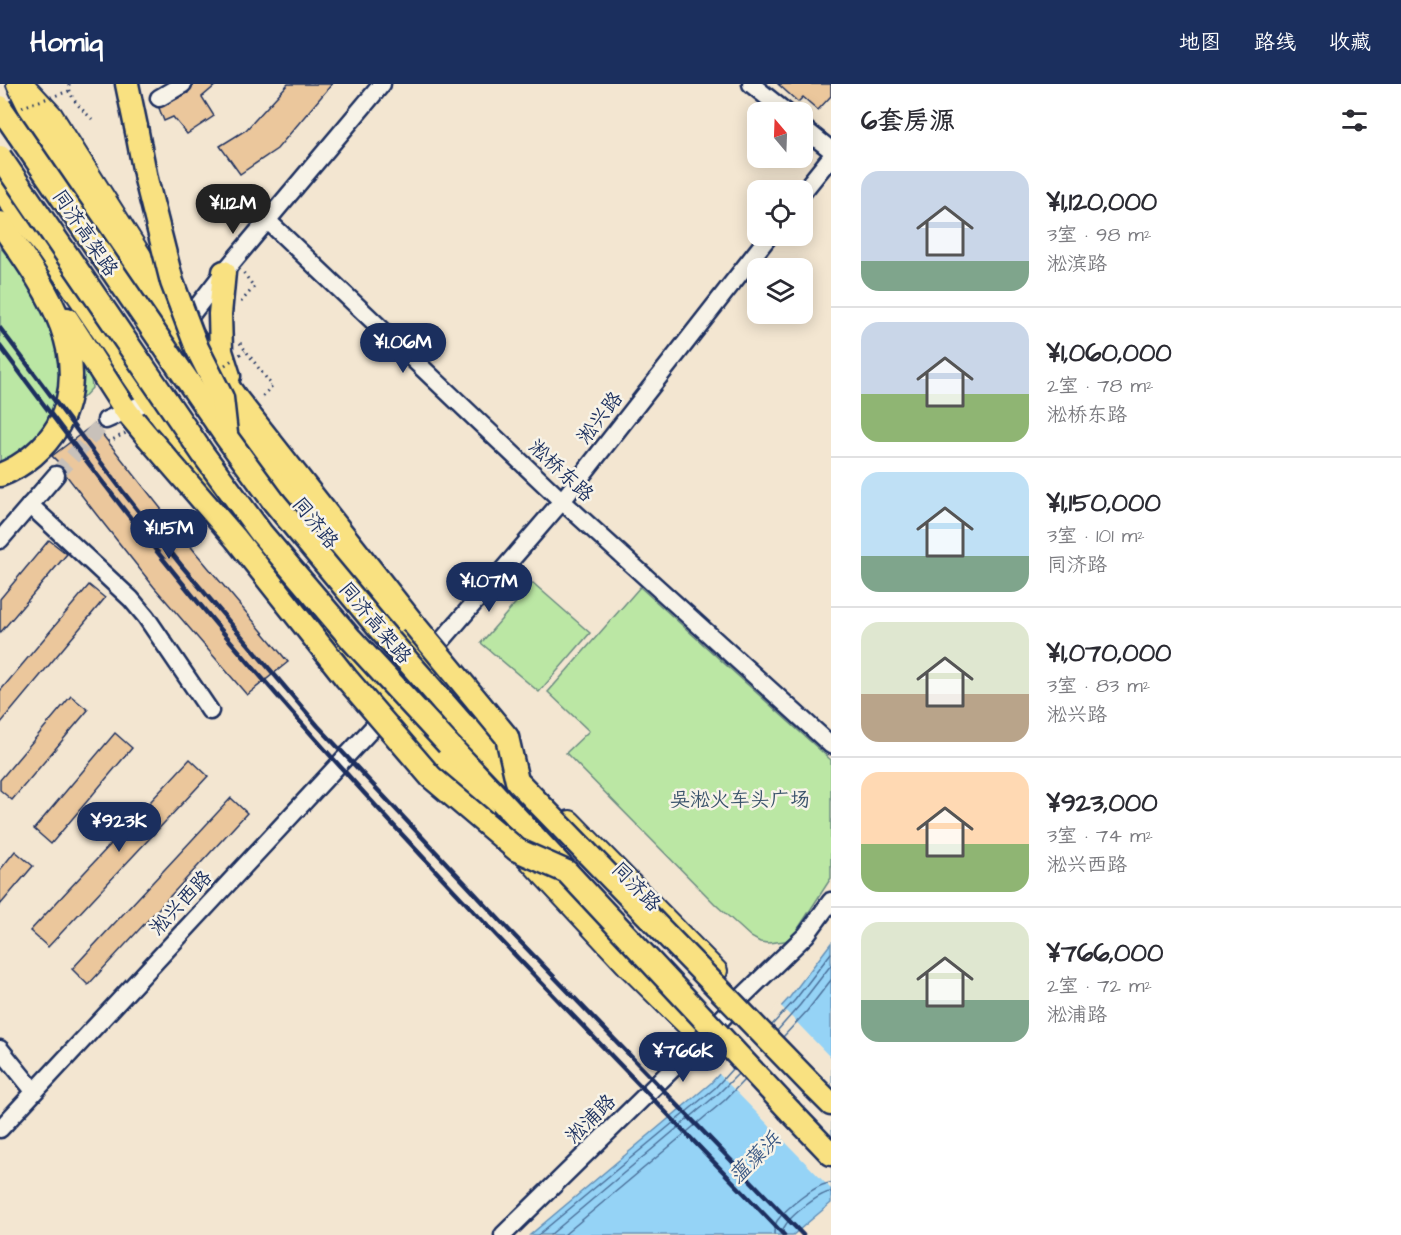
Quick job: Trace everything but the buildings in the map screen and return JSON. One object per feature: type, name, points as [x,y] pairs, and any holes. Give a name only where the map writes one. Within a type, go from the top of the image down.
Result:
[{"type":"highway","points":[[127,84],[146,179],[171,282],[197,348],[222,398],[227,438]]},
{"type":"highway","name":"同济高架路","points":[[10,108],[227,438],[274,502],[376,626],[466,728],[831,1104]]},
{"type":"highway","name":"同济高架路","points":[[0,157],[203,454],[261,533],[351,639],[831,1154]]},
{"type":"highway","points":[[0,222],[24,252],[116,416],[147,436],[236,539],[354,687],[431,777],[517,850],[567,872]]},
{"type":"highway","points":[[0,222],[41,284],[58,317],[68,348],[72,379],[70,398],[52,435],[23,464],[0,475]]},
{"type":"highway","points":[[229,266],[220,314],[221,351],[247,400]]},
{"type":"highway","points":[[160,315],[184,324],[247,400],[412,622],[507,737],[517,781]]},
{"type":"main road","name":"同济路","points":[[17,84],[35,121],[160,315],[264,460],[425,660],[540,793],[593,843],[742,997]]},
{"type":"main road","points":[[22,84],[51,115],[184,324]]},
{"type":"main road","points":[[0,188],[20,218],[45,248],[149,401],[307,608],[470,796],[630,969],[702,1040]]},
{"type":"main road","points":[[116,416],[120,360]]},
{"type":"street","points":[[159,98],[183,84]]},
{"type":"street","points":[[184,324],[229,266],[382,84]]},
{"type":"street","points":[[751,84],[774,102]]},
{"type":"street","points":[[813,136],[831,150]]},
{"type":"street","points":[[812,180],[831,157]]},
{"type":"street","name":"淞桥东路","points":[[268,221],[561,501],[831,745]]},
{"type":"street","name":"淞兴路","points":[[393,706],[425,660],[561,501],[762,246]]},
{"type":"street","points":[[116,416],[149,401]]},
{"type":"street","points":[[0,540],[56,475]]},
{"type":"street","points":[[30,505],[131,599],[146,617],[210,711]]},
{"type":"street","name":"淞兴西路","points":[[0,1129],[393,706]]},
{"type":"street","name":"淞浦路","points":[[503,1235],[806,935],[831,901]]},
{"type":"street","points":[[0,1049],[34,1091]]},
{"type":"path","points":[[69,84],[69,91],[74,101],[92,119]]},
{"type":"path","points":[[10,108],[69,91]]},
{"type":"path","points":[[229,266],[254,287],[245,294],[237,309]]},
{"type":"path","points":[[238,340],[272,386],[247,400]]},
{"type":"green space","points":[[0,247],[88,351],[92,388],[0,486]]},
{"type":"green space","points":[[533,583],[590,633],[539,692],[481,643]]},
{"type":"green space","name":"吴淞火车头广场","points":[[640,587],[831,760],[831,878],[794,935],[785,941],[768,943],[751,937],[716,905],[566,753],[589,731],[548,692]]},
{"type":"water","name":"蕰藻浜","points":[[831,943],[831,1203],[793,1235],[530,1235],[711,1083],[790,997]]},
{"type":"pier","points":[[779,1004],[831,1058],[831,1189],[717,1072]]},
{"type":"tunnel","points":[[56,475],[106,420]]},
{"type":"railway","points":[[0,328],[181,565],[318,726],[508,929],[803,1235]]},
{"type":"railway","points":[[0,346],[160,556],[227,638],[325,750],[519,960],[784,1235]]}]
